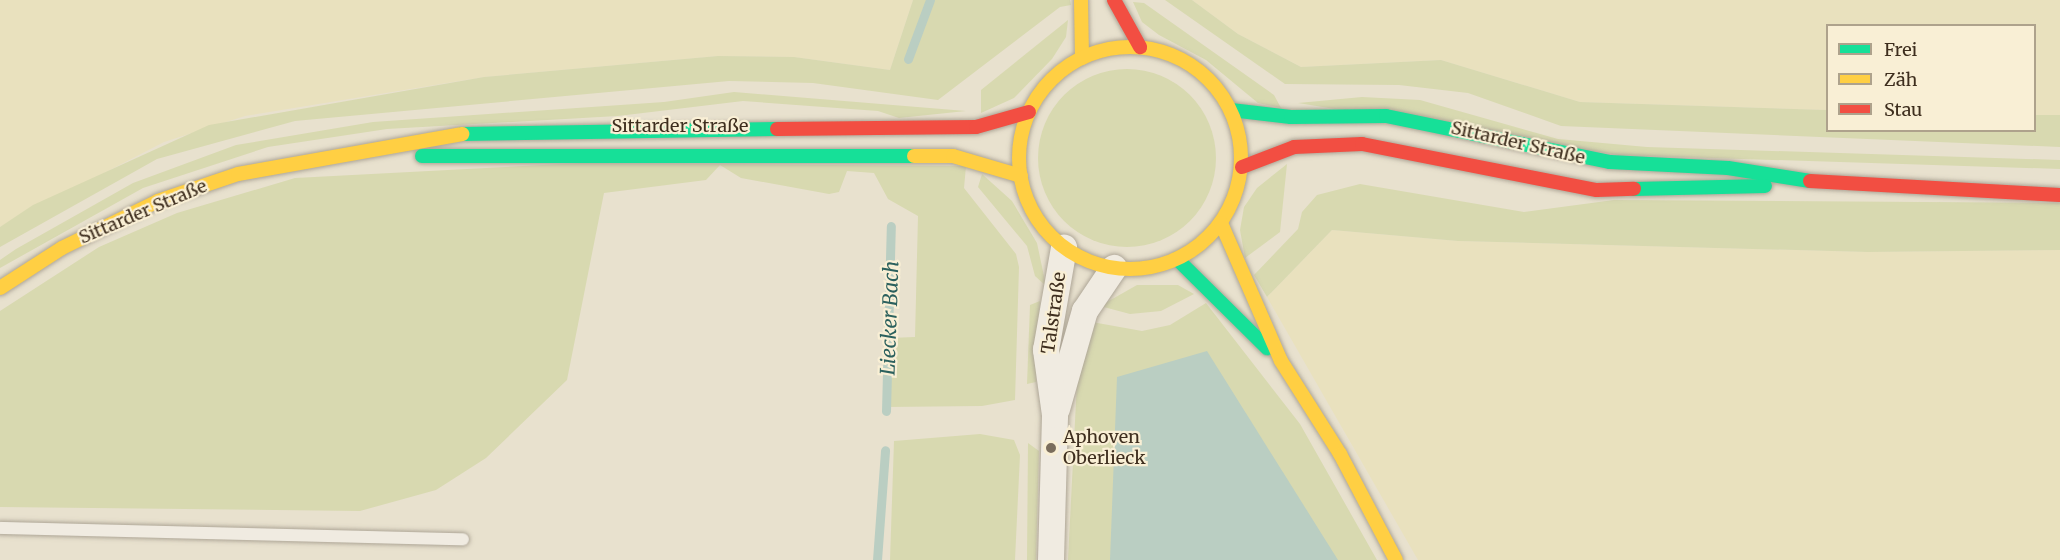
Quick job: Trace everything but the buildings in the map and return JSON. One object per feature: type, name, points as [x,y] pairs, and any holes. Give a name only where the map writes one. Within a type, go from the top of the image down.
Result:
[{"type":"main road","points":[[1081,0],[1082,58]]},
{"type":"main road","points":[[1114,0],[1140,47]]},
{"type":"main road","points":[[1140,47],[1186,62],[1206,76],[1231,110],[1242,167],[1221,223],[1177,259],[1114,268],[1064,248],[1031,209],[1020,176],[1019,151],[1029,112],[1050,82],[1082,58],[1140,47]]},
{"type":"main road","name":"Sittarder Straße","points":[[1231,110],[1291,117],[1386,116],[1563,156],[1728,168],[1806,181],[2060,195]]},
{"type":"main road","name":"Sittarder Straße","points":[[0,288],[62,248],[158,201],[238,174],[332,154],[482,130],[976,127],[1029,112]]},
{"type":"main road","name":"Sittarder Straße","points":[[1242,167],[1294,147],[1362,144],[1597,190],[1728,190],[1806,181]]},
{"type":"main road","name":"Sittarder Straße","points":[[332,154],[953,156],[1020,176]]},
{"type":"main road","points":[[1221,223],[1281,362],[1340,454],[1396,560]]},
{"type":"main road","points":[[1177,259],[1281,362]]},
{"type":"street","name":"Talstraße","points":[[1051,560],[1055,415],[1046,350],[1064,248]]},
{"type":"street","name":"Talstraße","points":[[1055,415],[1085,311],[1114,268]]},
{"type":"lane","points":[[0,528],[463,539]]},
{"type":"shaded area","points":[[0,0],[913,0],[890,70],[794,57],[718,56],[484,77],[245,116],[164,142],[0,227]]},
{"type":"shaded area","points":[[1192,0],[2060,0],[2060,115],[2036,115],[2036,24],[1826,24],[1826,110],[1580,102],[1441,60],[1301,67],[1238,34]]},
{"type":"shaded area","points":[[1332,230],[1458,241],[1868,252],[2060,250],[2060,560],[1418,560],[1267,297]]},
{"type":"shaded area","points":[[1207,351],[1338,560],[1110,560],[1117,377]]},
{"type":"green space","points":[[913,0],[1070,0],[1071,5],[1060,7],[938,100],[813,83],[729,81],[295,121],[157,159],[0,247],[0,227],[33,205],[209,125],[484,77],[718,56],[794,57],[890,70]]},
{"type":"green space","points":[[1165,0],[1192,0],[1238,34],[1301,67],[1441,60],[1580,102],[1826,110],[1826,132],[2036,132],[2036,115],[2060,115],[2060,147],[1561,126],[1468,93],[1399,85],[1285,84]]},
{"type":"green space","points":[[1133,2],[1144,3],[1274,95],[1281,108],[1258,103],[1206,60],[1159,35],[1142,22]]},
{"type":"green space","points":[[1068,20],[1066,37],[1052,59],[1014,98],[981,113],[981,90]]},
{"type":"green space","points":[[1127,69],[1144,70],[1161,75],[1190,95],[1210,124],[1215,141],[1215,175],[1210,192],[1190,221],[1161,241],[1144,246],[1127,247],[1110,246],[1093,241],[1064,221],[1044,192],[1039,175],[1038,158],[1039,141],[1044,124],[1064,95],[1093,75],[1110,70]]},
{"type":"green space","points":[[734,92],[966,111],[899,118],[878,111],[743,101],[618,116],[387,129],[268,147],[143,188],[0,268],[0,260],[16,249],[133,183],[236,145],[373,122],[664,102]]},
{"type":"green space","points":[[1362,97],[1420,100],[1558,139],[1647,147],[2060,160],[2060,169],[1618,155],[1298,103]]},
{"type":"green space","points":[[582,163],[966,166],[964,188],[1016,254],[1019,267],[1015,400],[982,406],[886,407],[890,338],[915,337],[918,216],[888,199],[874,173],[847,171],[839,192],[829,194],[741,178],[720,165],[706,180],[604,193],[567,380],[486,458],[436,490],[360,511],[0,507],[0,311],[99,247],[177,213],[295,178]]},
{"type":"green space","points":[[1287,164],[1280,232],[1245,258],[1240,230],[1244,207],[1257,188]]},
{"type":"green space","points":[[982,174],[1012,201],[1037,243],[1046,286],[1035,276],[1027,246],[978,187]]},
{"type":"green space","points":[[1360,184],[1524,212],[1614,200],[2060,203],[2060,250],[1868,252],[1458,241],[1332,230],[1267,297],[1254,275],[1298,229],[1302,212],[1317,195]]},
{"type":"green space","points":[[1137,285],[1178,285],[1194,294],[1161,311],[1130,314],[1100,306]]},
{"type":"green space","points":[[1040,301],[1036,382],[1027,384],[1030,305]]},
{"type":"green space","points":[[1206,303],[1300,424],[1377,560],[1068,560],[1078,362],[1092,322],[1142,331],[1170,325]]},
{"type":"green space","points":[[980,434],[1014,440],[1020,455],[1015,560],[890,560],[894,441]]},
{"type":"green space","points":[[1028,443],[1039,451],[1036,560],[1027,560]]},
{"type":"waterway","name":"Liecker Bach","points":[[908,59],[930,0]]},
{"type":"waterway","name":"Liecker Bach","points":[[886,411],[891,226]]},
{"type":"waterway","name":"Liecker Bach","points":[[877,560],[885,450]]},
{"type":"traffic: fast","points":[[1231,110],[1291,117],[1386,116],[1610,162],[1728,168],[1810,181]]},
{"type":"traffic: fast","points":[[462,134],[777,129]]},
{"type":"traffic: fast","points":[[422,156],[914,156]]},
{"type":"traffic: fast","points":[[1634,189],[1765,186]]},
{"type":"traffic: fast","points":[[1177,259],[1267,348]]},
{"type":"traffic: slow","points":[[1081,0],[1082,58]]},
{"type":"traffic: slow","points":[[1130,47],[1152,49],[1182,60],[1200,72],[1216,88],[1228,106],[1236,126],[1241,158],[1239,180],[1228,210],[1216,228],[1200,244],[1182,256],[1162,264],[1130,269],[1108,267],[1078,256],[1060,244],[1044,228],[1032,210],[1024,190],[1019,158],[1021,136],[1032,106],[1044,88],[1060,72],[1078,60],[1098,52],[1130,47]]},
{"type":"traffic: slow","points":[[0,288],[62,248],[158,201],[238,174],[462,134]]},
{"type":"traffic: slow","points":[[914,156],[953,156],[1021,176]]},
{"type":"traffic: slow","points":[[1221,223],[1281,361],[1340,454],[1396,560]]},
{"type":"traffic: jam","points":[[1114,0],[1140,47]]},
{"type":"traffic: jam","points":[[777,129],[976,127],[1029,112]]},
{"type":"traffic: jam","points":[[1242,167],[1294,147],[1362,144],[1597,190],[1634,189]]},
{"type":"traffic: jam","points":[[1810,181],[2060,195]]},
{"type":"place","name":"Aphoven Oberlieck","points":[[1051,448]]}]
